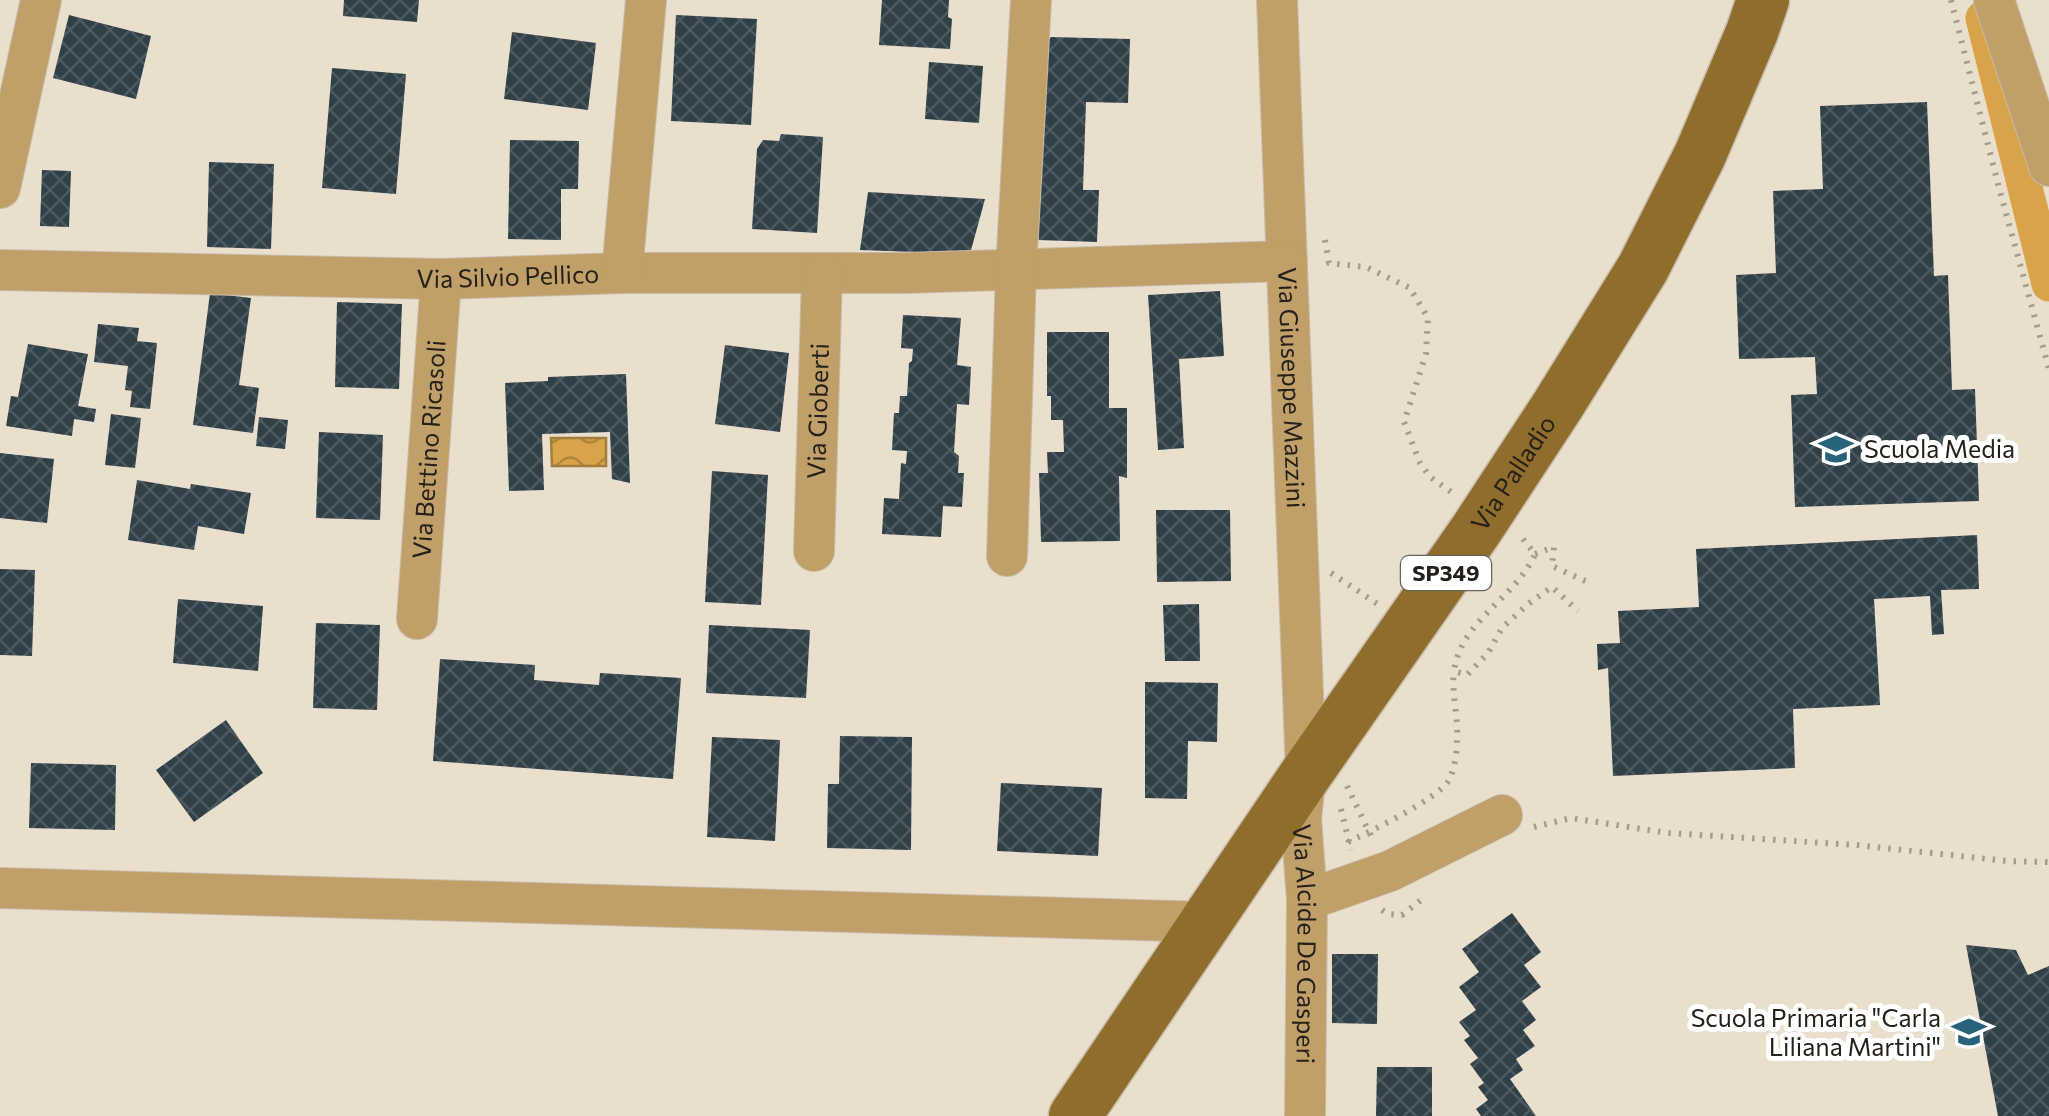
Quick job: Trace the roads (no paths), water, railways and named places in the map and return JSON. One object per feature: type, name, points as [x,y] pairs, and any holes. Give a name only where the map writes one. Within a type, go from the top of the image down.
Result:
[{"type":"main road","name":"Via Palladio","points":[[1075,1116],[1208,922],[1328,786],[1486,514],[1643,268],[1700,155],[1763,0]]},
{"type":"street","points":[[0,188],[41,0]]},
{"type":"street","points":[[622,273],[646,0]]},
{"type":"street","points":[[1007,556],[1016,270],[1031,0]]},
{"type":"street","name":"Via Giuseppe Mazzini","points":[[1277,0],[1287,262],[1328,786]]},
{"type":"street","points":[[1994,0],[2049,166]]},
{"type":"street","name":"Via Silvio Pellico","points":[[0,270],[441,279],[1287,262]]},
{"type":"street","name":"Via Gioberti","points":[[814,551],[822,273]]},
{"type":"street","name":"Via Bettino Ricasoli","points":[[417,618],[441,279]]},
{"type":"street","name":"Via Alcide De Gasperi","points":[[1305,1116],[1306,900],[1301,818],[1328,786]]},
{"type":"street","points":[[1306,900],[1510,822]]},
{"type":"street","points":[[0,888],[1208,922]]},
{"type":"water","points":[[551,438],[606,438],[606,466],[552,466]]},
{"type":"waterway","points":[[1983,18],[2049,284]]},
{"type":"place","name":"Scuola Media","points":[[1836,449]]},
{"type":"place","name":"Scuola Primaria \"Carla Liliana Martini\"","points":[[1969,1032]]}]
